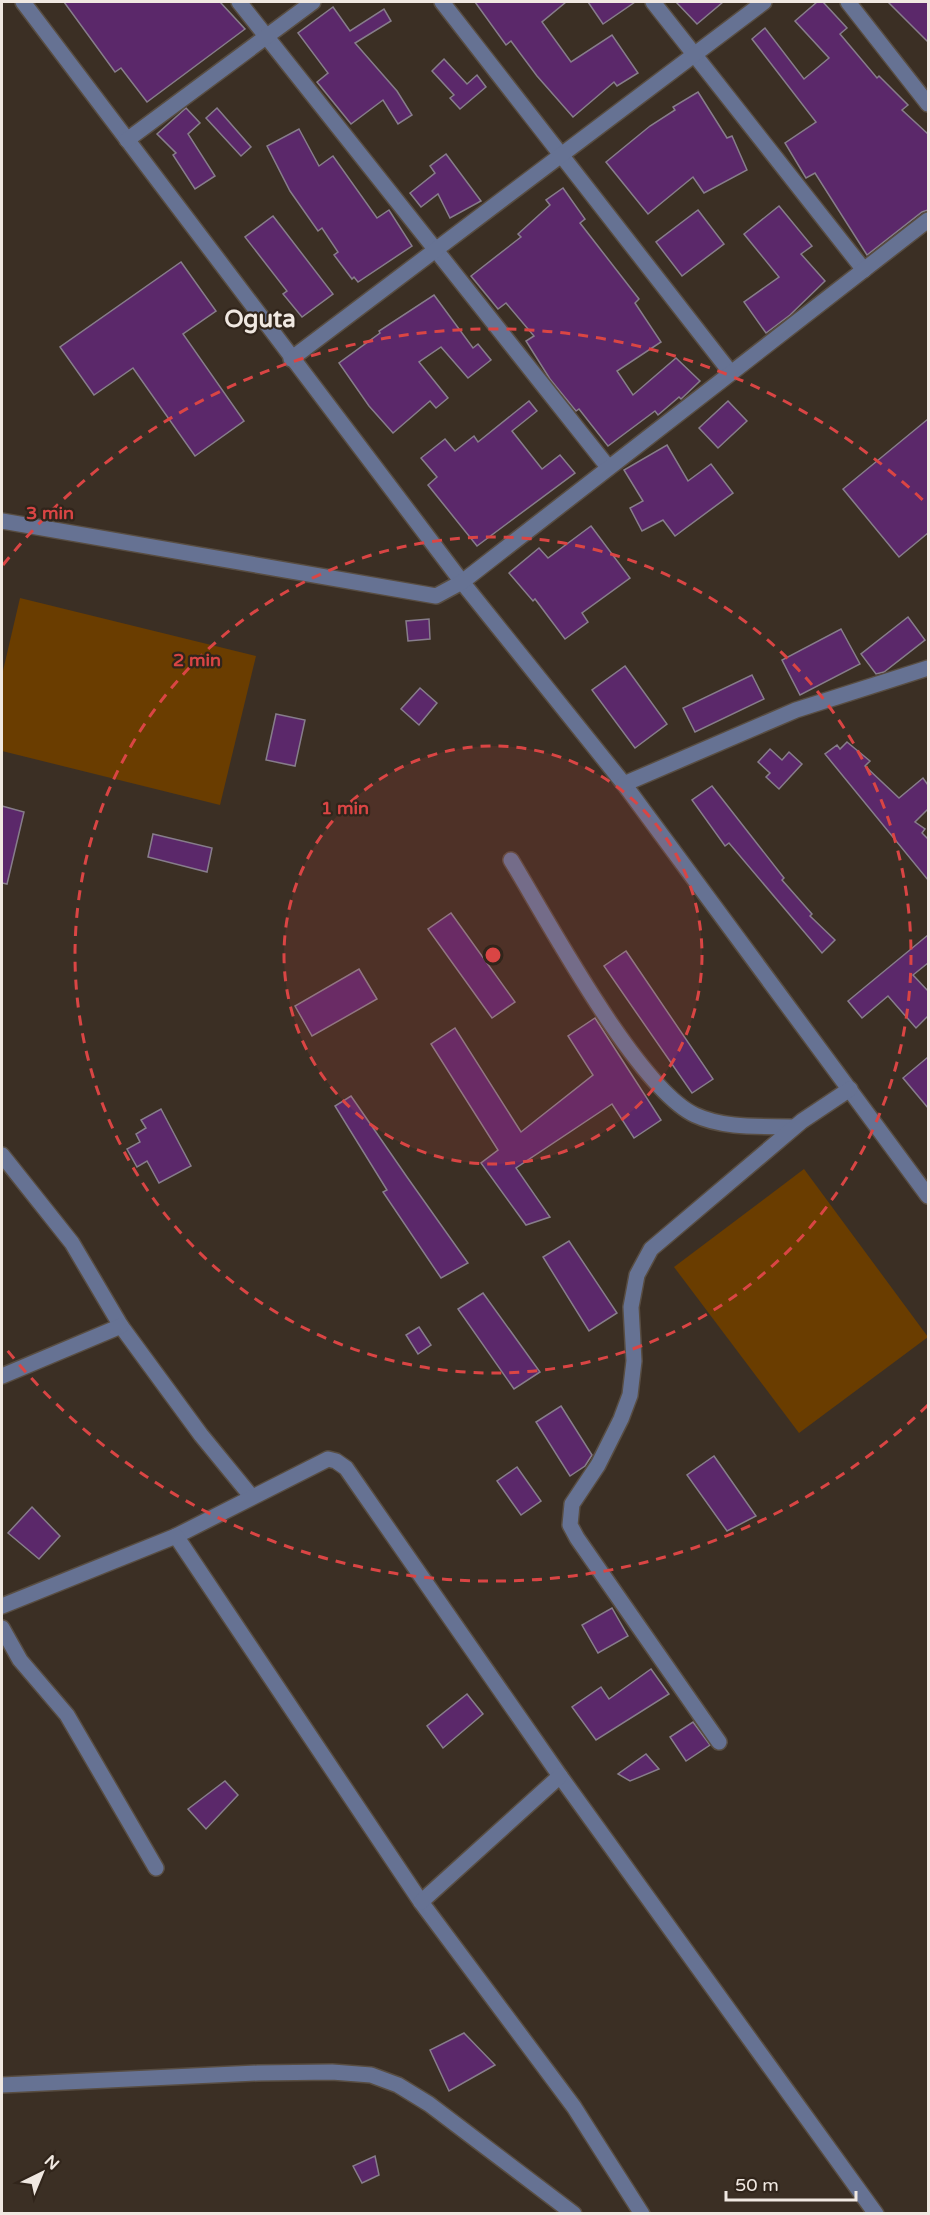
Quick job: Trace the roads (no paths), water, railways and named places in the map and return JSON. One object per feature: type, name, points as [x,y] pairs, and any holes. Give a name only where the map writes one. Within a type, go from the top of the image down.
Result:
[{"type":"street","points":[[22,2],[462,582],[624,784],[928,1194]]},
{"type":"street","points":[[239,2],[608,467]]},
{"type":"street","points":[[127,140],[313,2]]},
{"type":"street","points":[[441,2],[731,373]]},
{"type":"street","points":[[653,2],[864,270]]},
{"type":"street","points":[[291,359],[764,2]]},
{"type":"street","points":[[848,2],[928,104]]},
{"type":"street","points":[[2,521],[436,596],[462,582],[928,220]]},
{"type":"street","points":[[624,784],[796,710],[928,668]]},
{"type":"street","points":[[511,860],[605,1013],[634,1055],[669,1098],[695,1115],[738,1126],[794,1127]]},
{"type":"street","points":[[719,1742],[577,1538],[570,1525],[572,1504],[598,1465],[630,1395],[634,1361],[631,1306],[637,1275],[651,1249],[794,1127],[850,1089]]},
{"type":"street","points":[[2,1155],[72,1243],[121,1326],[201,1435],[251,1496]]},
{"type":"street","points":[[2,1376],[121,1326]]},
{"type":"street","points":[[2,1606],[176,1536],[251,1496],[328,1460],[336,1461],[346,1468],[560,1776],[876,2214]]},
{"type":"street","points":[[176,1536],[421,1902],[574,2106],[642,2214]]},
{"type":"street","points":[[2,1628],[20,1660],[67,1715],[156,1868]]},
{"type":"street","points":[[421,1902],[560,1776]]},
{"type":"street","points":[[2,2085],[258,2073],[332,2072],[371,2075],[398,2085],[429,2104],[574,2214]]},
{"type":"district","name":"Oguta","points":[[260,319]]}]
